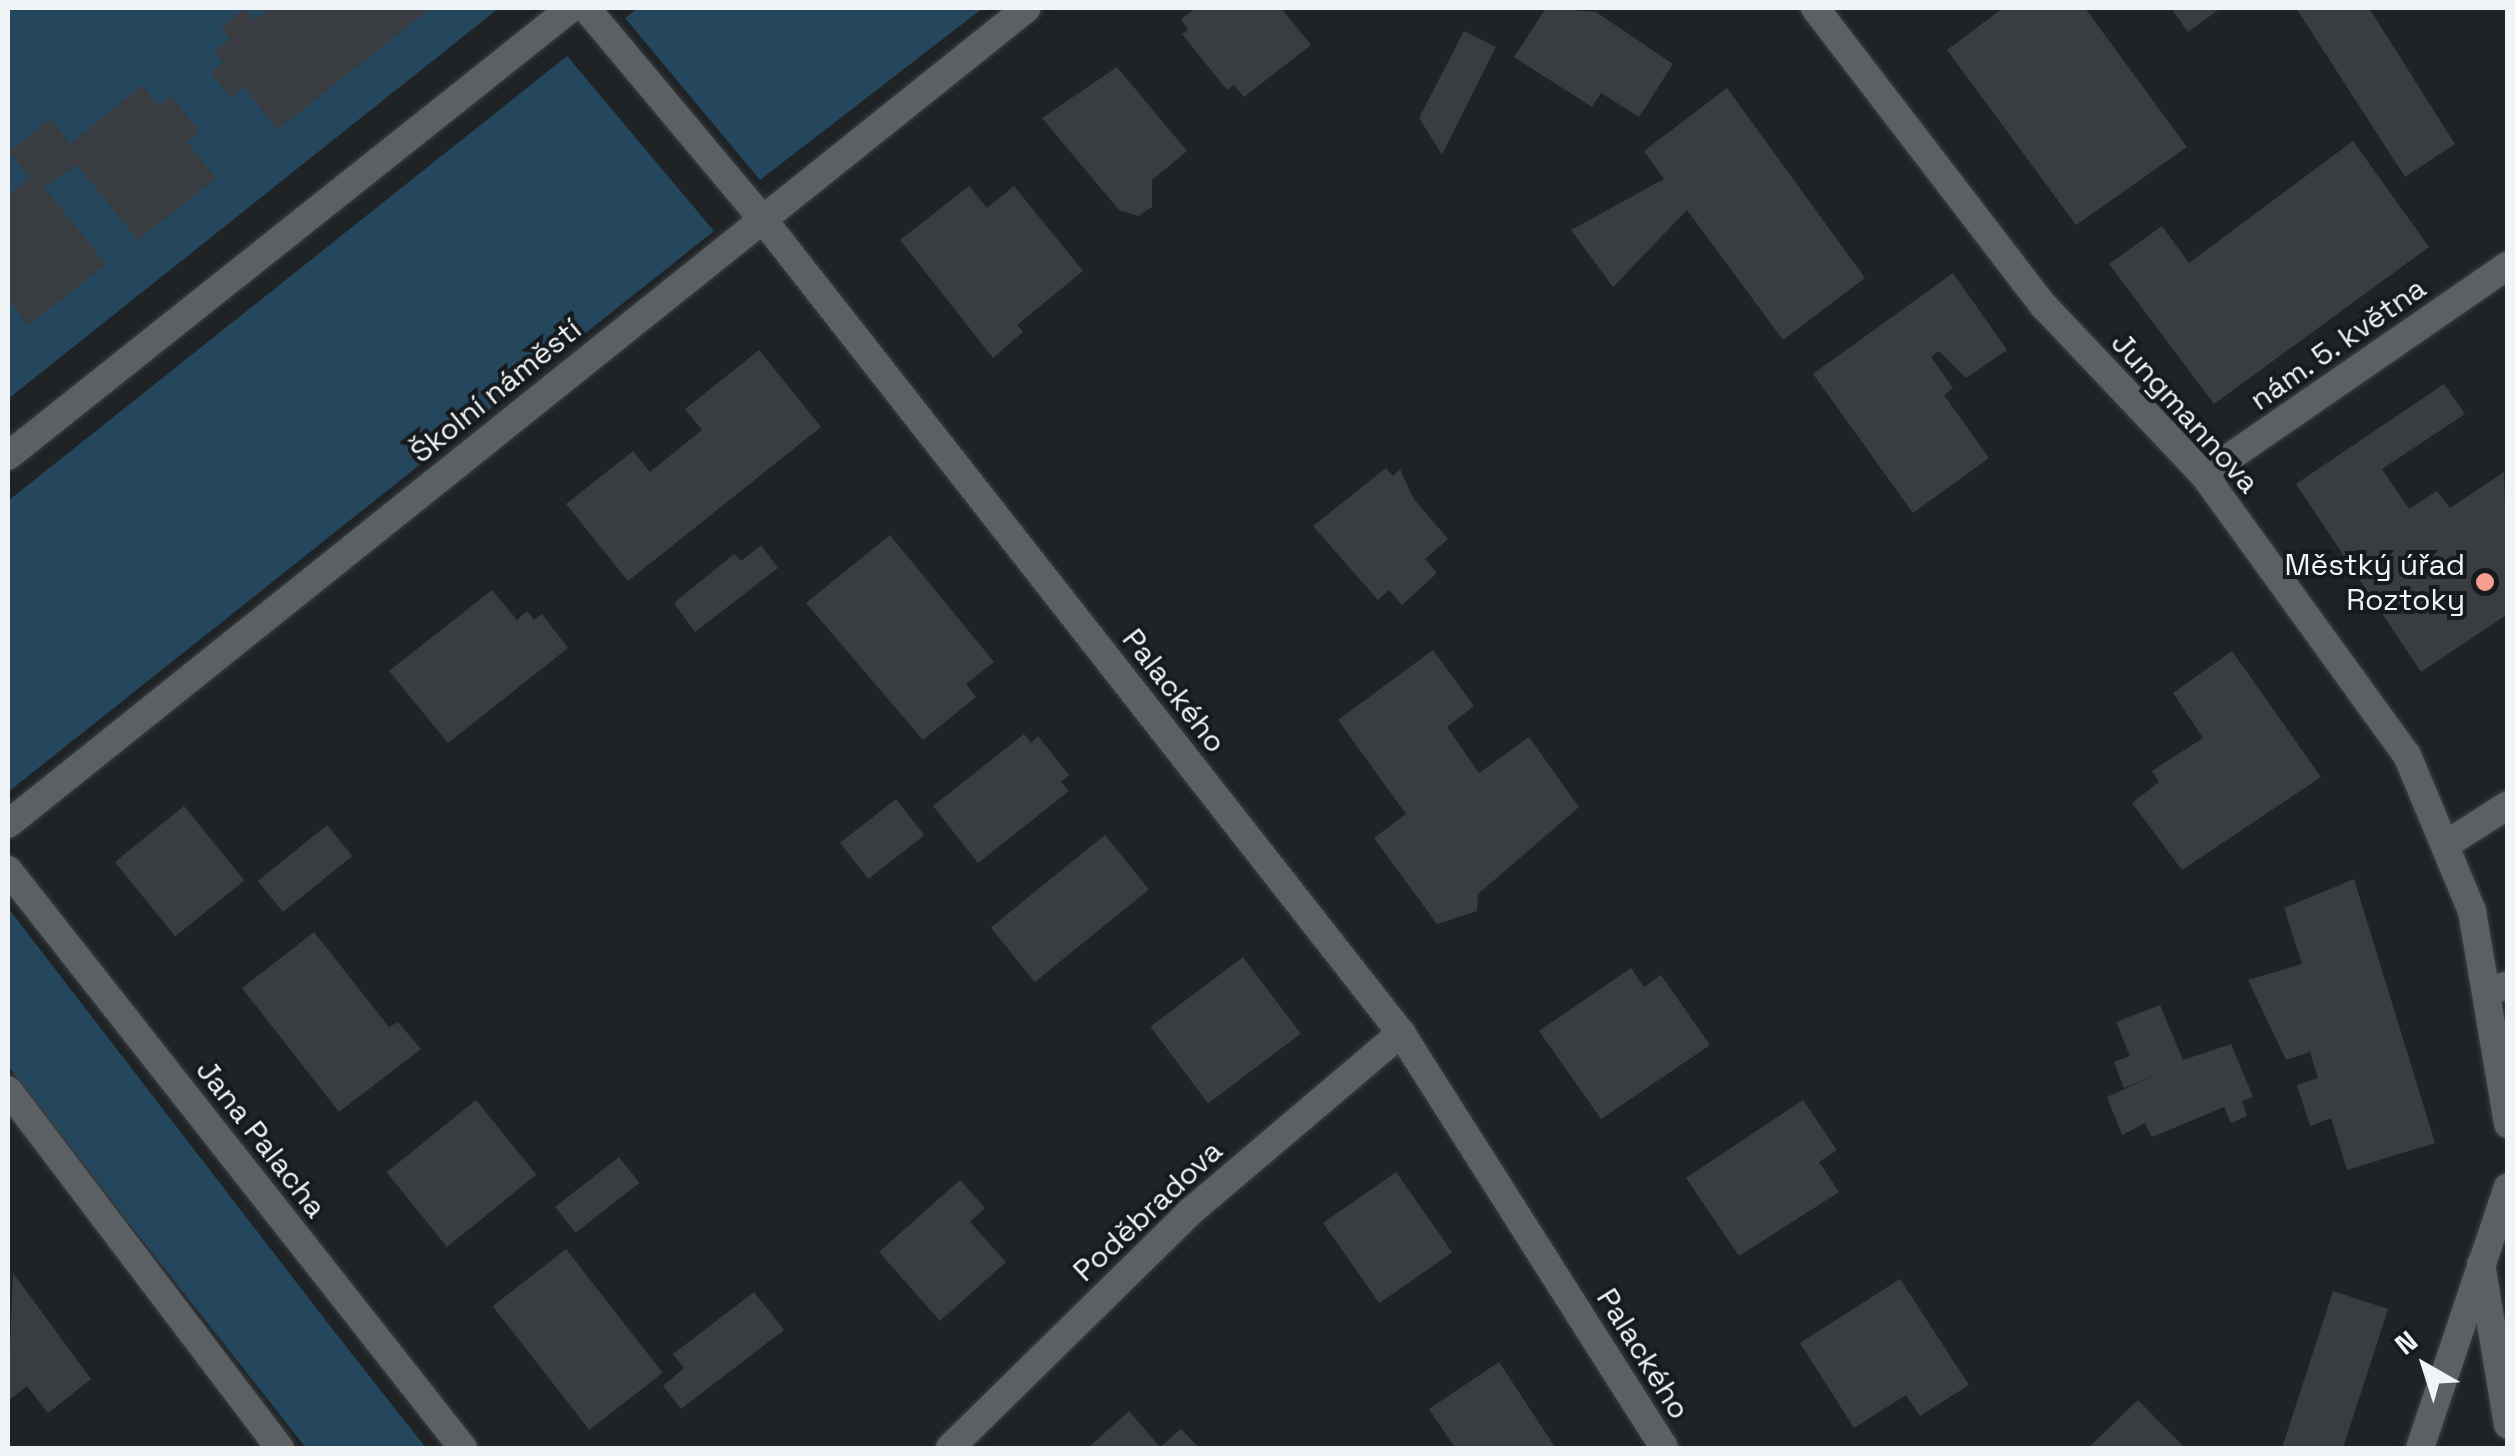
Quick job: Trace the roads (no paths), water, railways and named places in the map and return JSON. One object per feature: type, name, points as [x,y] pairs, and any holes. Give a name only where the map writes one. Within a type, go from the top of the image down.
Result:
[{"type":"street","points":[[8,456],[571,8]]},
{"type":"street","name":"Palackého","points":[[586,8],[761,218],[1401,1033],[1664,1448]]},
{"type":"street","name":"Školní náměstí","points":[[8,824],[1027,8]]},
{"type":"street","name":"Jungmannova","points":[[1815,8],[2044,306],[2204,476],[2407,755],[2450,842],[2499,988],[2508,1124]]},
{"type":"street","name":"nám. 5. května","points":[[2204,476],[2508,265]]},
{"type":"street","points":[[2450,842],[2508,806]]},
{"type":"street","name":"Jana Palacha","points":[[8,870],[463,1448]]},
{"type":"street","name":"Poděbradova","points":[[950,1448],[1190,1212],[1401,1033]]},
{"type":"street","points":[[8,1090],[280,1448]]},
{"type":"street","points":[[2420,1448],[2508,1187]]},
{"type":"street","points":[[2481,1264],[2508,1425]]},
{"type":"place","name":"Městký úřad Roztoky","points":[[2485,582]]}]
